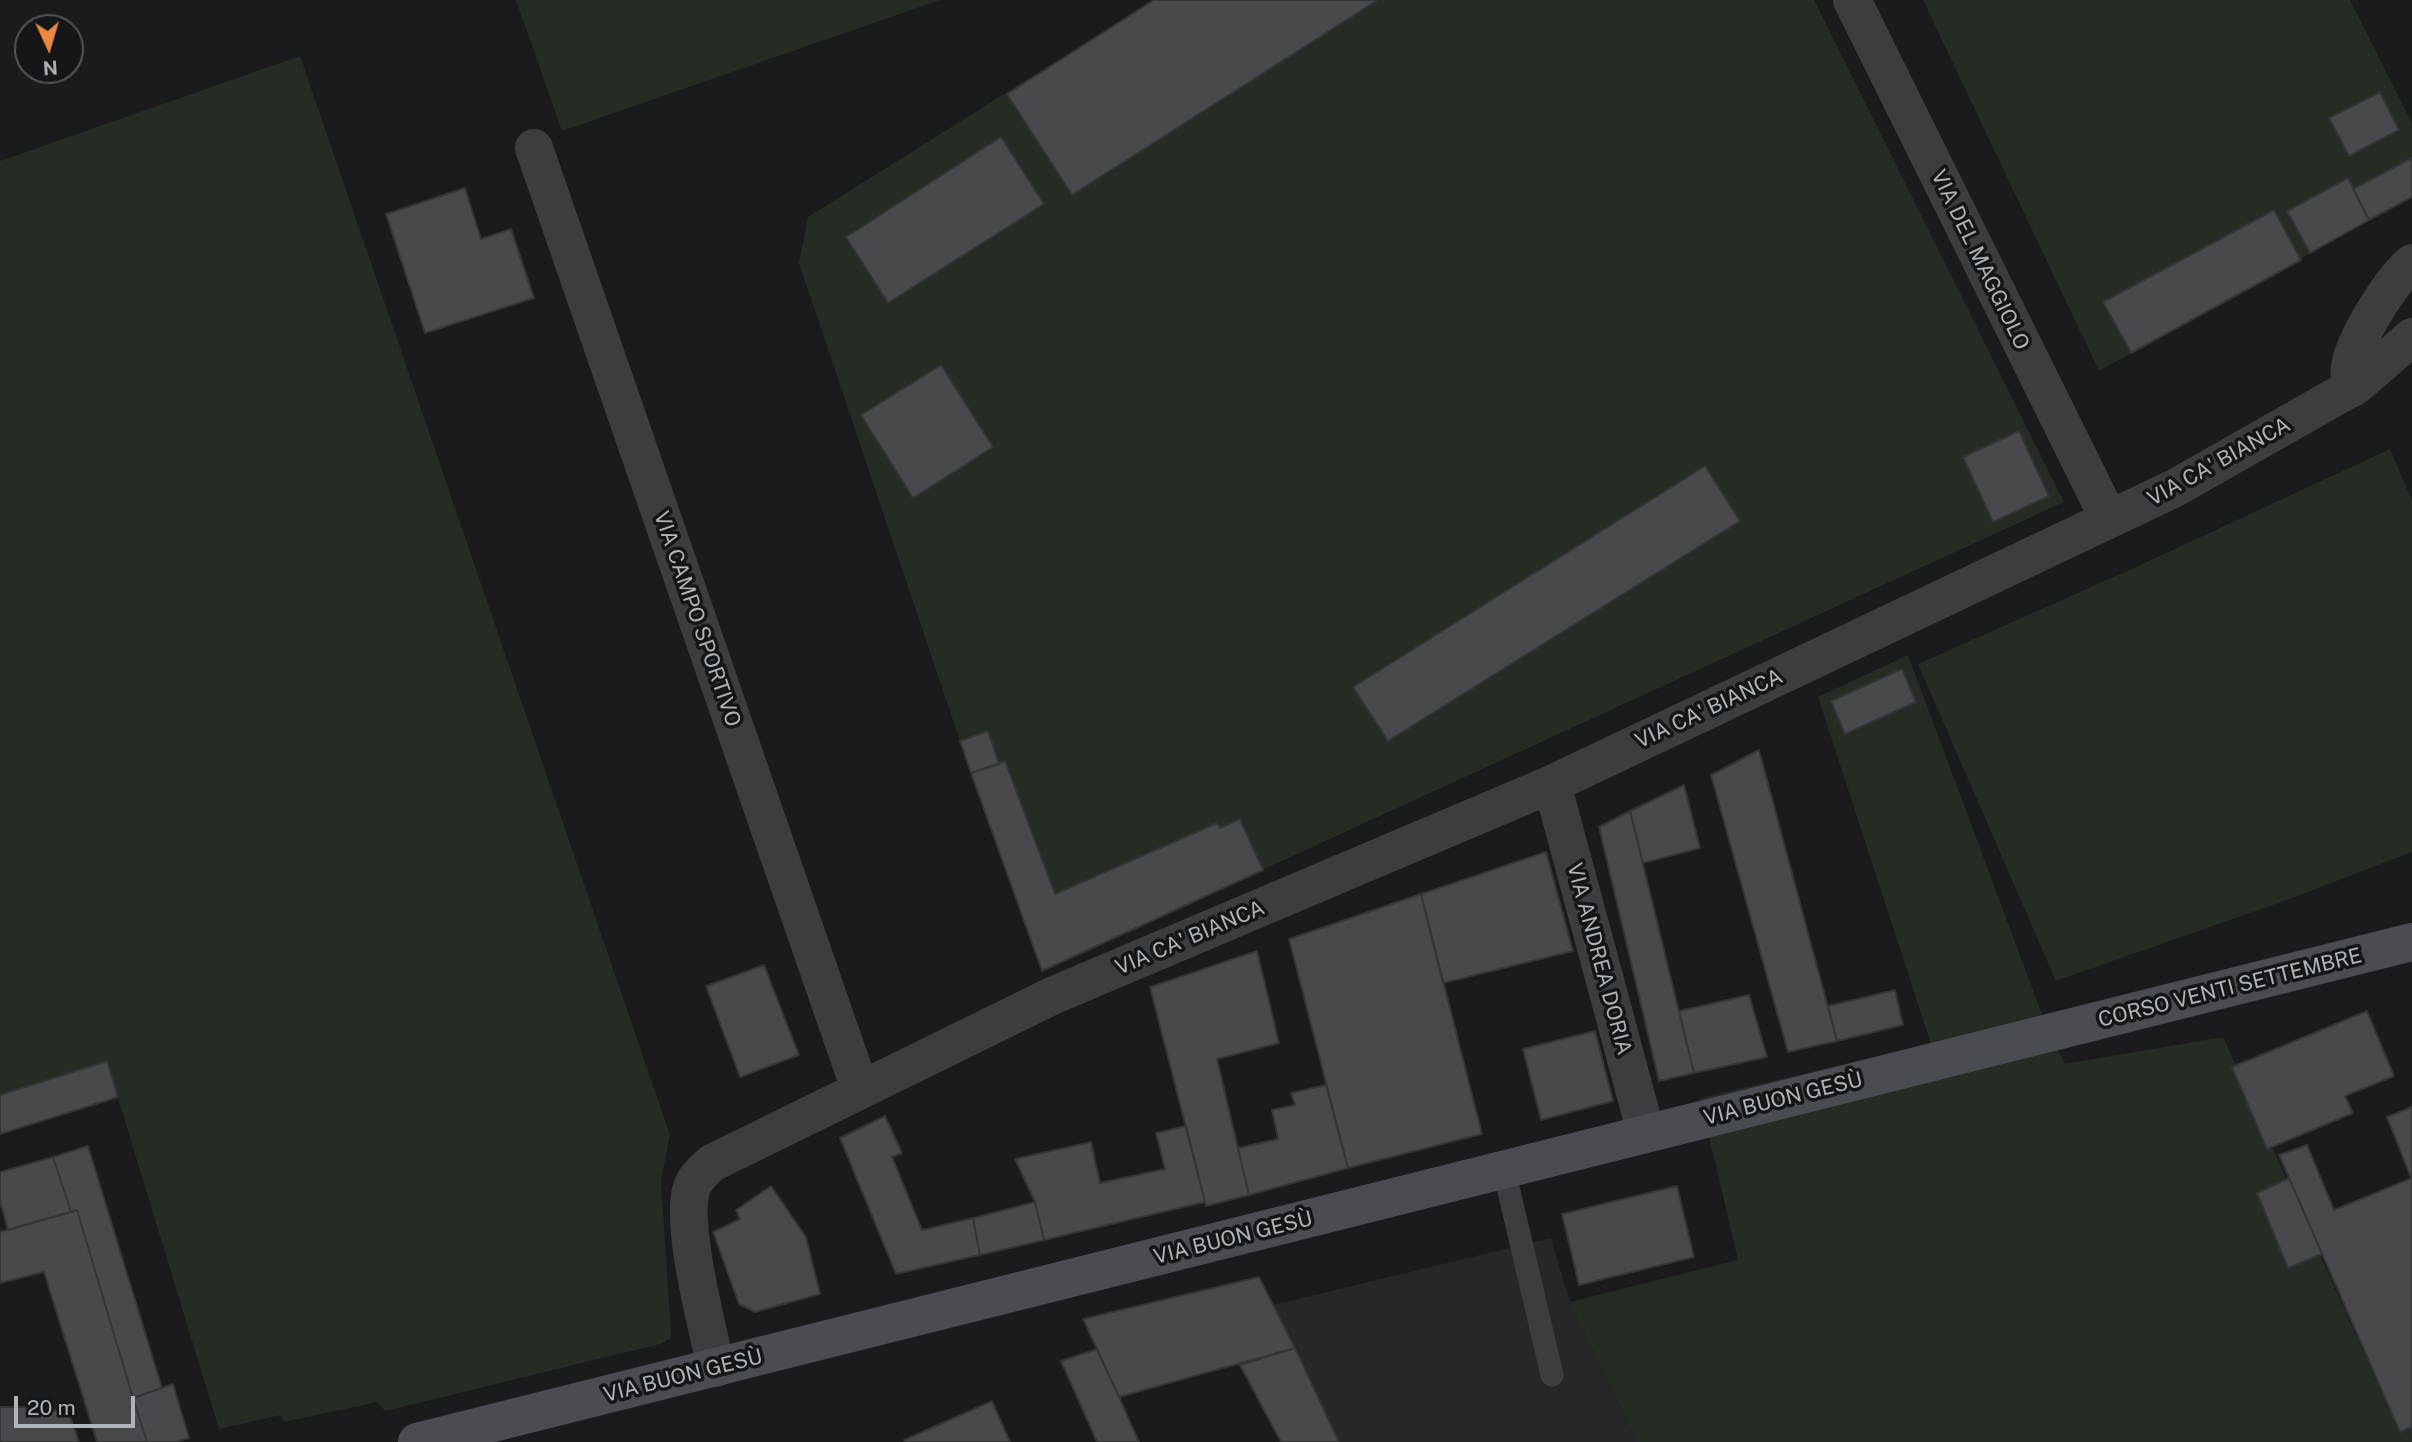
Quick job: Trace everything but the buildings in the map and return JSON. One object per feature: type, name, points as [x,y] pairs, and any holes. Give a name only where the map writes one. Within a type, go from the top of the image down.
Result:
[{"type":"street","name":"VIA DEL MAGGIOLO","points":[[1852,0],[2109,519]]},
{"type":"street","name":"VIA CAMPO SPORTIVO","points":[[534,148],[860,1089]]},
{"type":"street","points":[[2351,389],[2350,367],[2361,336],[2397,278],[2412,263]]},
{"type":"street","name":"VIA CA' BIANCA","points":[[860,1089],[1052,996],[1552,784],[2175,488],[2351,389],[2410,344],[2381,303]]},
{"type":"street","name":"VIA ANDREA DORIA","points":[[1552,784],[1646,1133]]},
{"type":"street","name":"CORSO VENTI SETTEMBRE","points":[[2049,1033],[2412,942]]},
{"type":"street","name":"VIA BUON GESÙ","points":[[417,1442],[2049,1033]]},
{"type":"street","points":[[716,1368],[689,1235],[689,1197],[696,1178],[712,1163],[860,1089]]},
{"type":"lane","points":[[1504,1170],[1552,1375]]},
{"type":"shaded area","points":[[516,0],[940,0],[562,131]]},
{"type":"shaded area","points":[[1154,0],[1814,0],[2064,502],[1042,971],[960,741],[799,263],[808,217]]},
{"type":"shaded area","points":[[1923,0],[2350,0],[2412,123],[2412,197],[2099,371]]},
{"type":"shaded area","points":[[300,56],[670,1135],[661,1180],[671,1334],[670,1339],[660,1344],[385,1411],[377,1402],[284,1422],[281,1415],[219,1429],[107,1062],[0,1095],[0,161]]},
{"type":"shaded area","points":[[2390,449],[2412,500],[2412,852],[2284,901],[2056,981],[1918,664]]},
{"type":"shaded area","points":[[1908,655],[2049,1033],[2065,1064],[2223,1037],[2399,1432],[2412,1427],[2412,1442],[1637,1442],[1570,1302],[1738,1260],[1700,1098],[1931,1044],[1818,697]]},
{"type":"shaded area","points":[[1551,1238],[1570,1302],[1637,1442],[1339,1442],[1273,1305]]}]
